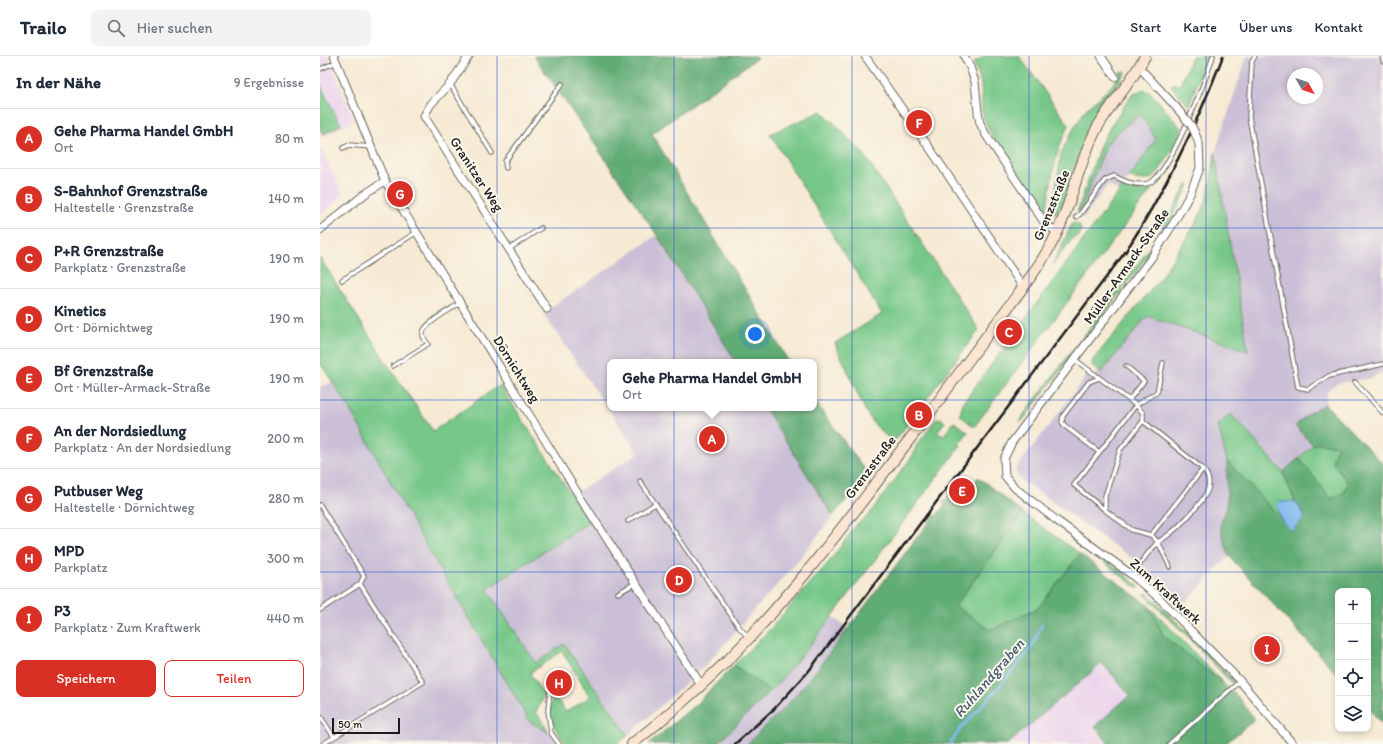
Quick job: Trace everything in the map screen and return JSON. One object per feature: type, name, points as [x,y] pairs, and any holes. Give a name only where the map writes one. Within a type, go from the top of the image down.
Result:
[{"type":"main road","name":"Grenzstraße","points":[[632,744],[701,685],[748,638],[784,598],[838,532],[1023,287],[1040,263],[1057,232],[1091,140],[1107,112],[1140,67],[1145,56]]},
{"type":"street","name":"Granitzer Weg","points":[[469,56],[450,84],[431,104],[424,116],[547,309]]},
{"type":"street","points":[[865,56],[931,150],[1023,287]]},
{"type":"street","points":[[964,56],[970,66],[975,82],[980,123],[986,135],[1044,222],[1047,226],[1057,232]]},
{"type":"street","points":[[1101,56],[1115,77]]},
{"type":"street","name":"Dörnichtweg","points":[[335,59],[385,181],[580,497],[701,685]]},
{"type":"street","name":"Müller-Armack-Straße","points":[[1005,476],[1004,459],[1012,442],[1152,257],[1173,224],[1197,179],[1200,168],[1199,144],[1193,129],[1176,106],[1140,67]]},
{"type":"street","points":[[320,230],[365,194],[385,181]]},
{"type":"street","name":"Zum Kraftwerk","points":[[1005,476],[1015,488],[1132,575],[1190,628],[1240,681],[1293,744]]},
{"type":"lane","points":[[1076,217],[1080,214],[1105,180],[1114,176],[1126,182],[1143,185],[1155,180],[1172,155],[1213,56]]},
{"type":"lane","points":[[1255,56],[1252,61],[1249,117],[1298,386],[1308,389],[1329,376],[1383,364]]},
{"type":"lane","points":[[1382,56],[1383,61]]},
{"type":"lane","points":[[320,69],[335,59]]},
{"type":"lane","points":[[450,84],[492,153]]},
{"type":"lane","points":[[506,168],[505,161],[562,84]]},
{"type":"lane","points":[[343,148],[349,145],[371,147]]},
{"type":"lane","points":[[509,248],[541,228]]},
{"type":"lane","points":[[342,280],[417,232]]},
{"type":"lane","points":[[393,366],[428,344],[423,335],[423,331],[427,324],[461,303]]},
{"type":"lane","points":[[1074,359],[1129,400],[1143,413],[1143,421],[1120,450],[1105,496],[1104,510]]},
{"type":"lane","points":[[1163,363],[1157,392],[1136,406],[1074,486],[1132,530],[1151,535],[1158,542],[1170,567]]},
{"type":"lane","points":[[1126,366],[1144,381],[1129,400]]},
{"type":"lane","points":[[1099,378],[1089,382],[1063,416],[1062,422],[1065,426],[1099,452]]},
{"type":"lane","points":[[1355,382],[1383,413]]},
{"type":"lane","points":[[1132,575],[1158,542],[1186,518],[1206,495],[1209,483],[1208,475],[1203,469],[1143,421]]},
{"type":"lane","points":[[1151,535],[1203,469]]},
{"type":"lane","points":[[640,481],[748,638]]},
{"type":"lane","points":[[628,521],[655,504]]},
{"type":"lane","points":[[320,505],[364,576],[360,584],[320,610]]},
{"type":"lane","points":[[618,594],[636,583]]},
{"type":"lane","points":[[323,744],[423,682],[360,584]]},
{"type":"lane","points":[[556,677],[550,691],[548,711],[551,733],[559,744]]},
{"type":"lane","points":[[1169,744],[1240,681]]},
{"type":"lane","points":[[320,716],[334,737]]},
{"type":"shaded area","points":[[320,56],[328,56],[354,120],[320,138],[320,129],[323,134],[341,125],[320,85]]},
{"type":"shaded area","points":[[1247,56],[1383,56],[1383,372],[1371,378],[1338,383],[1331,387],[1327,393],[1325,404],[1309,413],[1295,426],[1313,445],[1283,472],[1232,414],[1218,425],[1227,461],[1227,507],[1220,526],[1229,556],[1182,606],[1146,568],[1021,480],[1015,470],[1088,374],[1093,378],[1099,371],[1101,373],[1147,316],[1248,350],[1215,153]]},
{"type":"shaded area","points":[[1140,114],[1156,139],[1119,192],[1108,184],[1083,218],[1077,212],[1081,209],[1106,146],[1113,136]]},
{"type":"shaded area","points":[[320,147],[343,195],[320,215]]},
{"type":"shaded area","points":[[657,235],[734,359],[607,359],[607,407],[543,313]]},
{"type":"shaded area","points":[[332,382],[347,404],[421,537],[530,722],[551,733],[559,744],[320,744],[320,387]]},
{"type":"shaded area","points":[[610,411],[767,411],[833,516],[798,561],[704,667],[628,735],[565,645],[536,663],[486,589],[589,522],[572,495],[638,453]]},
{"type":"shaded area","points":[[832,617],[848,628],[812,676],[788,704],[747,744],[717,744],[770,692]]},
{"type":"shaded area","points":[[1103,661],[1130,695],[1134,744],[1006,744]]},
{"type":"green space","points":[[534,56],[755,56],[757,58],[652,134],[787,359],[734,359],[657,235]]},
{"type":"green space","points":[[984,56],[1019,56],[1069,125],[1056,157],[1046,214],[1040,210],[989,131],[982,112],[981,83],[974,63]]},
{"type":"green space","points":[[1192,56],[1207,56],[1189,106],[1171,86],[1173,84],[1180,85]]},
{"type":"green space","points":[[1126,71],[1108,99],[1085,142],[1063,204],[1057,212],[1052,214],[1061,154],[1070,135],[1086,109],[1112,86],[1120,72]]},
{"type":"green space","points":[[320,85],[341,125],[323,134],[320,129]]},
{"type":"green space","points":[[1141,90],[1151,93],[1182,129],[1173,148],[1160,170],[1152,178],[1144,180],[1129,178],[1156,139],[1140,114],[1113,136],[1106,146],[1081,209],[1077,212],[1101,143],[1115,119],[1132,95]]},
{"type":"green space","points":[[822,111],[863,153],[979,330],[894,442],[877,427],[866,412],[835,343],[882,314],[770,134]]},
{"type":"green space","points":[[1215,153],[1248,351],[1147,316],[1101,373],[1093,367],[1092,361],[1159,280],[1196,223],[1206,202],[1212,176]]},
{"type":"green space","points":[[1190,184],[1158,243],[1021,422],[1020,420],[1155,241],[1187,185]]},
{"type":"green space","points":[[1124,185],[1138,190],[1152,189],[974,427],[960,415],[963,403]]},
{"type":"green space","points":[[1073,222],[1080,226],[1081,231],[1077,237],[1073,238],[1053,264]]},
{"type":"green space","points":[[320,258],[390,368],[433,431],[500,385],[589,522],[487,589],[536,663],[564,644],[628,735],[617,744],[566,744],[556,729],[550,717],[553,694],[566,712],[590,697],[562,651],[530,673],[544,696],[536,712],[549,732],[530,722],[421,537],[347,404],[320,363]]},
{"type":"green space","points":[[817,404],[868,474],[833,516],[767,411],[817,411]]},
{"type":"green space","points":[[1325,404],[1383,464],[1383,725],[1371,711],[1371,588],[1335,588],[1335,672],[1229,556],[1220,526],[1227,507],[1227,461],[1292,530],[1305,514],[1295,501],[1283,472],[1299,458],[1331,499],[1344,493],[1348,483],[1332,461],[1338,446],[1317,443],[1313,445],[1295,426],[1309,413]]},
{"type":"green space","points":[[1231,414],[1283,472],[1295,501],[1283,502],[1278,506],[1281,520],[1227,461],[1218,425]]},
{"type":"green space","points":[[941,418],[945,422],[937,432],[943,436],[954,422],[968,432],[959,444],[961,445],[832,617],[770,692],[734,665],[771,628],[829,562],[857,524],[868,516],[914,454],[916,446],[937,419]]},
{"type":"green space","points":[[1317,443],[1338,446],[1332,461],[1348,483],[1344,493],[1331,499],[1299,458]]},
{"type":"green space","points":[[978,477],[1023,513],[955,606],[990,630],[1038,608],[1080,554],[1149,606],[1164,637],[1225,685],[1237,696],[1255,719],[1225,744],[1109,744],[1095,726],[1130,695],[1102,663],[1008,744],[747,744],[788,704],[812,676],[934,515],[936,516],[945,505],[943,503],[955,488],[965,496]]},
{"type":"green space","points":[[1023,513],[1080,554],[1038,608],[990,630],[955,606]]},
{"type":"green space","points":[[1073,539],[1099,555],[1115,567],[1139,586],[1138,589],[1085,547],[1070,540]]},
{"type":"green space","points":[[1147,593],[1187,632],[1233,681],[1233,684],[1144,594]]},
{"type":"green space","points":[[1149,606],[1225,685],[1164,637]]},
{"type":"green space","points":[[734,665],[770,692],[717,744],[649,744],[696,704]]},
{"type":"water","points":[[1279,501],[1295,501],[1304,514],[1305,517],[1292,531],[1281,520],[1277,505]]},
{"type":"waterway","name":"Ruhlandgraben","points":[[950,744],[961,728],[993,694],[1032,647],[1042,625]]},
{"type":"railway","points":[[735,744],[774,709],[808,672],[1126,251],[1154,204],[1179,156],[1202,107],[1223,56]]},
{"type":"place","name":"An der Nordsiedlung","points":[[919,123]]},
{"type":"place","name":"Putbuser Weg","points":[[400,194]]},
{"type":"place","name":"P+R Grenzstraße","points":[[1009,332]]},
{"type":"place","name":"S-Bahnhof Grenzstraße","points":[[919,415]]},
{"type":"place","name":"Gehe Pharma Handel GmbH","points":[[712,439]]},
{"type":"place","name":"Bf Grenzstraße","points":[[962,491]]},
{"type":"place","name":"Kinetics","points":[[679,580]]},
{"type":"place","name":"P3","points":[[1267,649]]},
{"type":"place","name":"MPD","points":[[559,683]]}]
